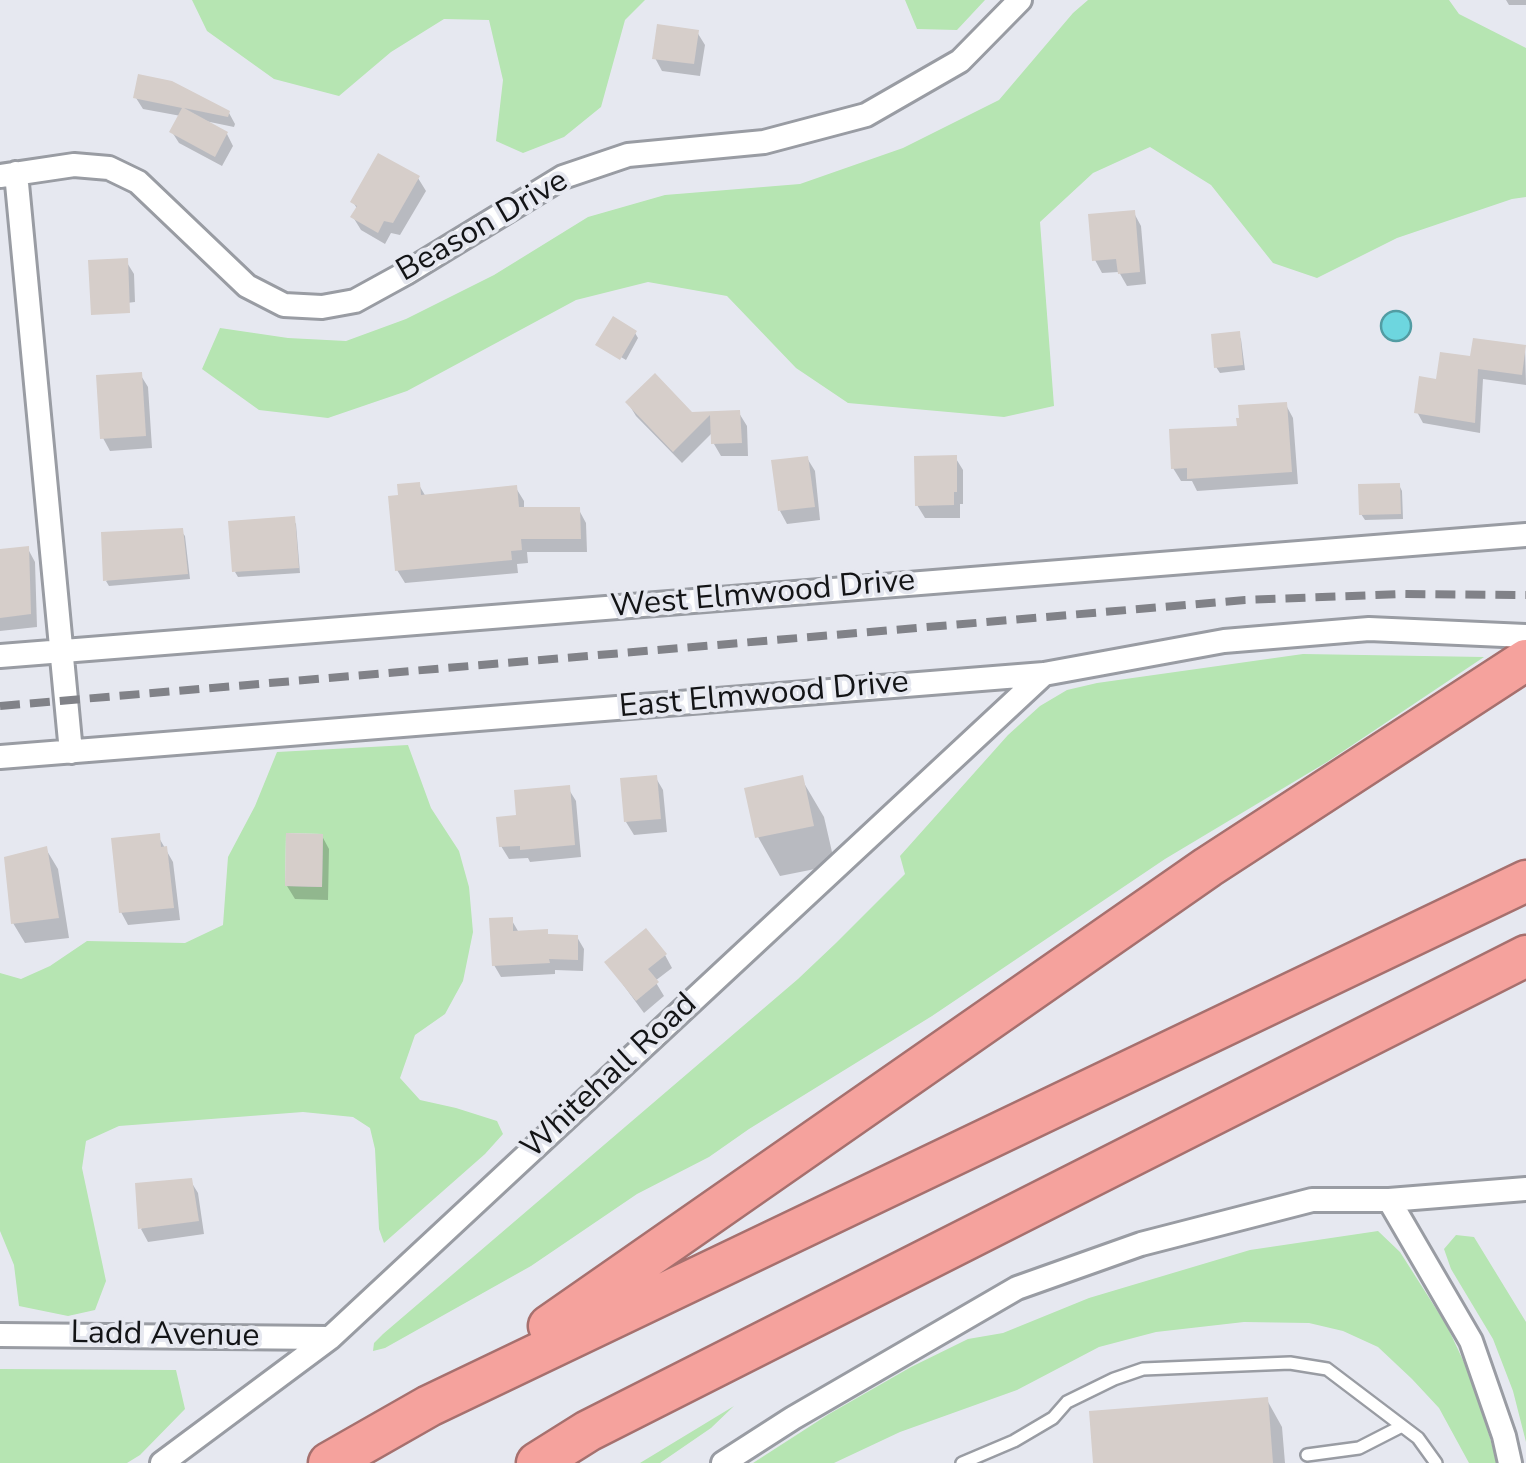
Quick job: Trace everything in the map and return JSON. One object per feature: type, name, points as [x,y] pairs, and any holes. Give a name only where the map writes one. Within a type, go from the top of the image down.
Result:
[{"type":"highway","points":[[429,1406],[616,1281],[1208,867],[1526,660]]},
{"type":"highway","points":[[328,1463],[429,1406],[1526,882]]},
{"type":"highway","points":[[537,1463],[588,1431],[1526,956]]},
{"type":"street","name":"Beason Drive","points":[[71,752],[8,174],[74,165],[109,168],[138,182],[247,286],[284,305],[322,307],[355,301],[563,176],[628,155],[764,142],[866,116],[960,61],[1020,0]]},
{"type":"street","name":"West Elmwood Drive","points":[[0,656],[1526,535]]},
{"type":"street","name":"East Elmwood Drive","points":[[0,757],[1044,674],[1224,641],[1369,629],[1526,636]]},
{"type":"street","name":"Whitehall Road","points":[[162,1463],[330,1338],[1044,674]]},
{"type":"street","points":[[723,1463],[1017,1288],[1141,1244],[1312,1200],[1390,1200],[1526,1189]]},
{"type":"street","points":[[1390,1200],[1471,1341],[1510,1463]]},
{"type":"street","name":"Ladd Avenue","points":[[0,1335],[330,1338]]},
{"type":"lane","points":[[962,1463],[1040,1426],[1067,1402],[1143,1369],[1290,1363],[1327,1369],[1418,1438],[1436,1463]]},
{"type":"lane","points":[[1307,1456],[1359,1448],[1402,1426]]},
{"type":"green space","points":[[192,0],[645,0],[625,20],[601,107],[564,137],[523,153],[496,141],[503,80],[489,20],[444,19],[391,52],[339,96],[274,79],[207,31]]},
{"type":"green space","points":[[905,0],[985,0],[957,30],[917,29]]},
{"type":"green space","points":[[1088,0],[1449,0],[1459,14],[1526,48],[1526,197],[1397,238],[1317,278],[1273,263],[1211,185],[1150,147],[1093,173],[1040,222],[1054,406],[1004,417],[848,403],[796,368],[727,296],[648,282],[576,300],[407,391],[328,418],[259,410],[202,369],[220,328],[346,341],[406,319],[494,275],[588,217],[665,195],[800,184],[903,148],[999,100]]},
{"type":"green space","points":[[1303,654],[1484,657],[1327,762],[1165,859],[932,1016],[709,1157],[637,1194],[531,1266],[385,1348],[373,1351],[374,1343],[383,1334],[836,943],[905,874],[900,856],[1008,735],[1040,706],[1067,690],[1097,683]]},
{"type":"green space","points":[[408,745],[431,808],[459,851],[469,887],[473,932],[463,981],[445,1014],[415,1035],[400,1078],[420,1100],[497,1121],[503,1134],[384,1243],[379,1229],[375,1149],[370,1128],[353,1117],[303,1112],[119,1126],[86,1141],[82,1168],[106,1281],[95,1310],[68,1316],[19,1306],[14,1265],[0,1231],[0,973],[21,979],[50,966],[87,941],[185,943],[223,925],[228,857],[277,752]],"holes":[[[286,833],[323,834],[322,887],[285,886]]]},
{"type":"green space","points":[[1378,1231],[1400,1252],[1447,1326],[1476,1388],[1497,1463],[1469,1463],[1439,1408],[1378,1347],[1343,1331],[1309,1323],[1244,1322],[1156,1332],[1099,1347],[1017,1390],[900,1432],[834,1463],[753,1463],[829,1414],[968,1339],[1003,1333],[1089,1298],[1250,1250]]},
{"type":"green space","points":[[1456,1235],[1474,1237],[1526,1322],[1526,1442],[1513,1391],[1493,1339],[1451,1269],[1444,1249]]},
{"type":"green space","points":[[0,1369],[176,1370],[185,1409],[140,1455],[127,1463],[0,1463]]},
{"type":"green space","points":[[734,1406],[711,1428],[660,1463],[640,1463]]},
{"type":"water","points":[[1396,311],[1407,315],[1411,326],[1407,337],[1396,341],[1385,337],[1381,326],[1385,315]]},
{"type":"building","points":[[657,24],[699,30],[694,64],[652,59]]},
{"type":"building","points":[[138,74],[172,81],[230,111],[228,117],[184,108],[228,132],[215,157],[169,132],[182,108],[133,98]]},
{"type":"building","points":[[378,153],[420,176],[393,223],[384,221],[378,233],[350,217],[357,206],[350,202]]},
{"type":"building","points":[[1135,210],[1140,272],[1118,274],[1116,259],[1092,261],[1088,214]]},
{"type":"building","points":[[128,258],[130,313],[91,315],[88,260]]},
{"type":"building","points":[[613,316],[637,331],[620,360],[595,345]]},
{"type":"building","points":[[1240,331],[1243,365],[1214,368],[1211,334]]},
{"type":"building","points":[[1473,338],[1526,345],[1522,375],[1478,369],[1475,423],[1414,413],[1419,376],[1436,379],[1440,352],[1470,356]]},
{"type":"building","points":[[142,372],[146,436],[100,439],[96,375]]},
{"type":"building","points":[[655,373],[692,412],[740,410],[742,443],[711,444],[710,415],[673,452],[625,402]]},
{"type":"building","points":[[1287,402],[1292,472],[1187,479],[1187,468],[1171,469],[1169,429],[1237,426],[1238,405]]},
{"type":"building","points":[[957,455],[954,505],[915,506],[914,456]]},
{"type":"building","points":[[808,456],[815,507],[778,511],[771,460]]},
{"type":"building","points":[[420,482],[421,495],[517,485],[519,507],[580,507],[581,539],[521,539],[522,550],[511,551],[512,560],[395,571],[388,496],[398,495],[397,484]]},
{"type":"building","points":[[1400,483],[1401,514],[1359,515],[1358,484]]},
{"type":"building","points":[[295,516],[299,568],[232,572],[228,521]]},
{"type":"building","points":[[183,528],[188,574],[103,581],[101,532]]},
{"type":"building","points":[[29,546],[31,614],[0,618],[0,549]]},
{"type":"building","points":[[657,775],[661,819],[624,822],[620,778]]},
{"type":"building","points":[[803,775],[814,826],[755,838],[744,788]]},
{"type":"building","points":[[570,785],[575,845],[520,850],[520,846],[499,847],[496,817],[516,815],[514,790]]},
{"type":"building","points":[[160,833],[161,847],[167,846],[174,908],[119,913],[111,838]]},
{"type":"building","points":[[286,833],[323,834],[322,887],[285,886]]},
{"type":"building","points":[[47,846],[59,918],[11,924],[4,857]]},
{"type":"building","points":[[513,917],[513,931],[548,929],[548,934],[578,935],[578,960],[549,959],[550,963],[492,966],[489,918]]},
{"type":"building","points":[[646,928],[667,954],[648,969],[659,982],[636,1001],[604,962]]},
{"type":"building","points":[[192,1178],[199,1221],[138,1229],[135,1183]]},
{"type":"building","points":[[1268,1397],[1273,1463],[1093,1463],[1089,1411]]},
{"type":"railway","points":[[0,706],[1245,600],[1405,594],[1526,595]]}]
